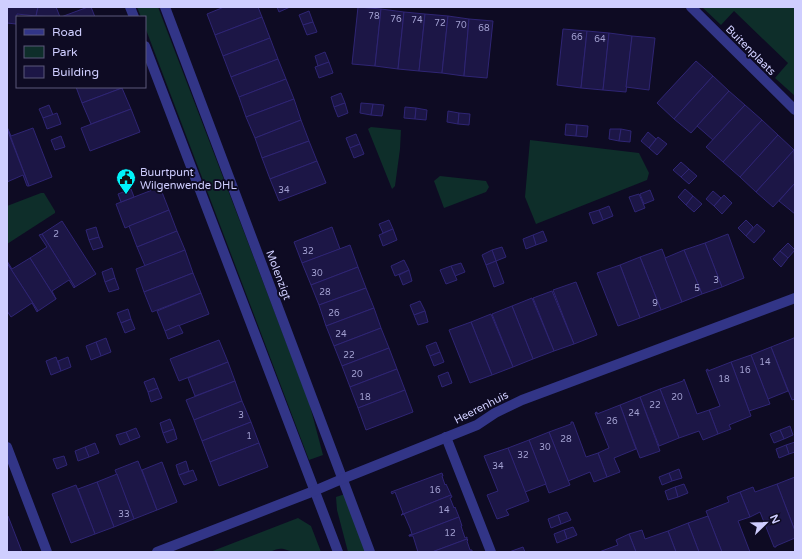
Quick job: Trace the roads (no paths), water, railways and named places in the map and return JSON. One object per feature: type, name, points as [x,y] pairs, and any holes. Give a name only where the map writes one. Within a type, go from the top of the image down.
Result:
[{"type":"street","name":"Molenzigt","points":[[165,7],[370,552]]},
{"type":"street","name":"Buitenplaats","points":[[691,7],[795,110]]},
{"type":"street","points":[[146,49],[338,552]]},
{"type":"street","name":"Heerenhuis","points":[[157,552],[314,491],[477,425],[495,413],[522,400],[795,298]]},
{"type":"street","points":[[446,437],[491,552]]},
{"type":"street","points":[[7,447],[47,552]]},
{"type":"place","name":"Buurtpunt Wilgenwende DHL","points":[[126,195]]}]
